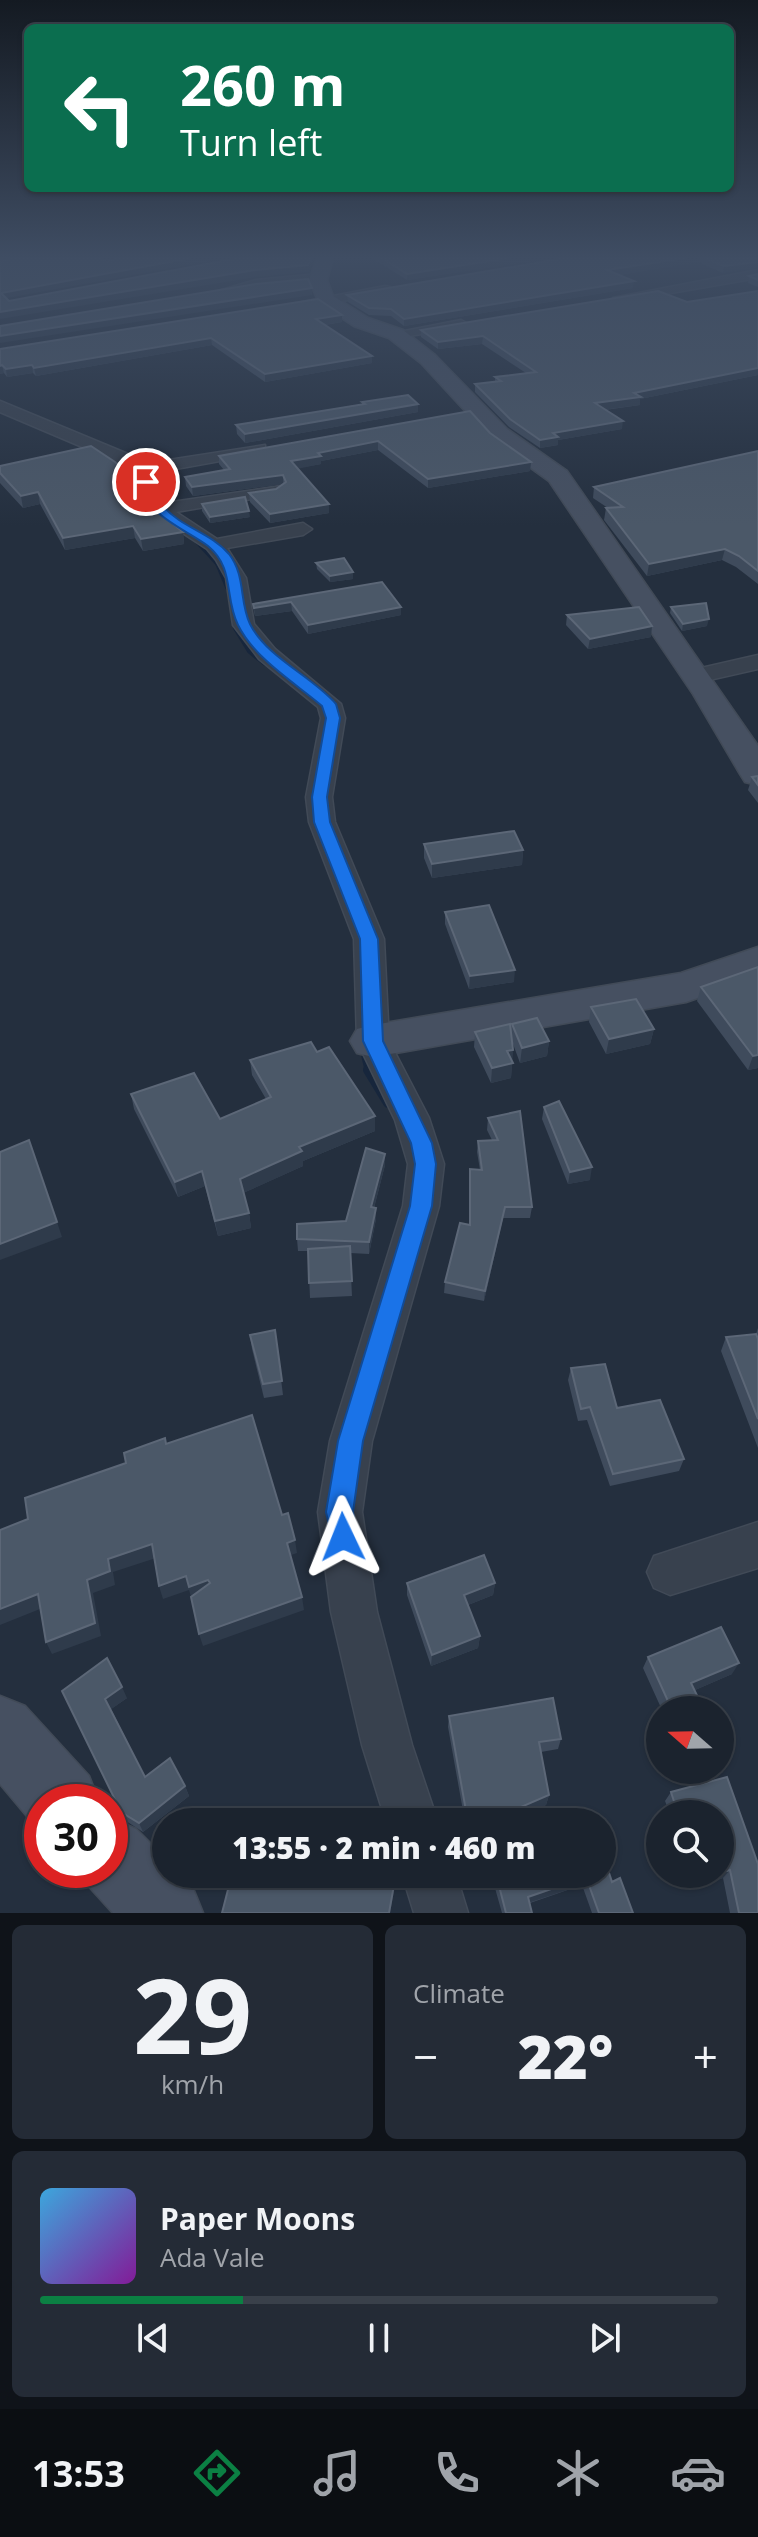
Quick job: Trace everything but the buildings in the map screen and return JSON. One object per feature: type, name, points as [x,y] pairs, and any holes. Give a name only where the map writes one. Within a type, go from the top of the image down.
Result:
[{"type":"street","points":[[413,347],[428,359],[470,412],[558,476],[696,676],[758,774]]},
{"type":"street","points":[[0,406],[47,424],[83,443],[125,457],[139,470],[159,509],[214,545],[236,578],[238,606],[244,625],[267,654],[329,704],[333,718],[319,797],[322,822],[369,939],[373,1041],[394,1088],[412,1118],[426,1164],[421,1206],[351,1441],[340,1512],[354,1612],[387,1745],[407,1808]]},
{"type":"street","points":[[139,470],[278,446]]},
{"type":"street","points":[[159,509],[275,490]]},
{"type":"street","points":[[214,545],[303,529]]},
{"type":"street","points":[[238,606],[266,602]]},
{"type":"street","points":[[696,676],[758,662]]},
{"type":"street","points":[[373,1041],[686,987],[758,961]]},
{"type":"street","points":[[670,1572],[758,1545]]},
{"type":"street","points":[[0,1731],[47,1784]]},
{"type":"street","points":[[128,1874],[165,1913]]},
{"type":"street","points":[[433,1888],[441,1913]]},
{"type":"waterway","points":[[196,540],[219,565]]},
{"type":"waterway","points":[[219,565],[228,587]]},
{"type":"waterway","points":[[236,628],[250,651],[265,663]]},
{"type":"waterway","points":[[364,1050],[369,1071]]},
{"type":"waterway","points":[[369,1071],[388,1103]]},
{"type":"route","points":[[146,482],[152,501],[159,509],[214,545],[225,558],[236,578],[238,606],[244,625],[257,643],[329,704],[333,718],[319,797],[322,822],[369,939],[373,1041],[394,1088],[412,1118],[426,1164],[421,1206],[351,1441],[340,1512],[343,1537]]}]
